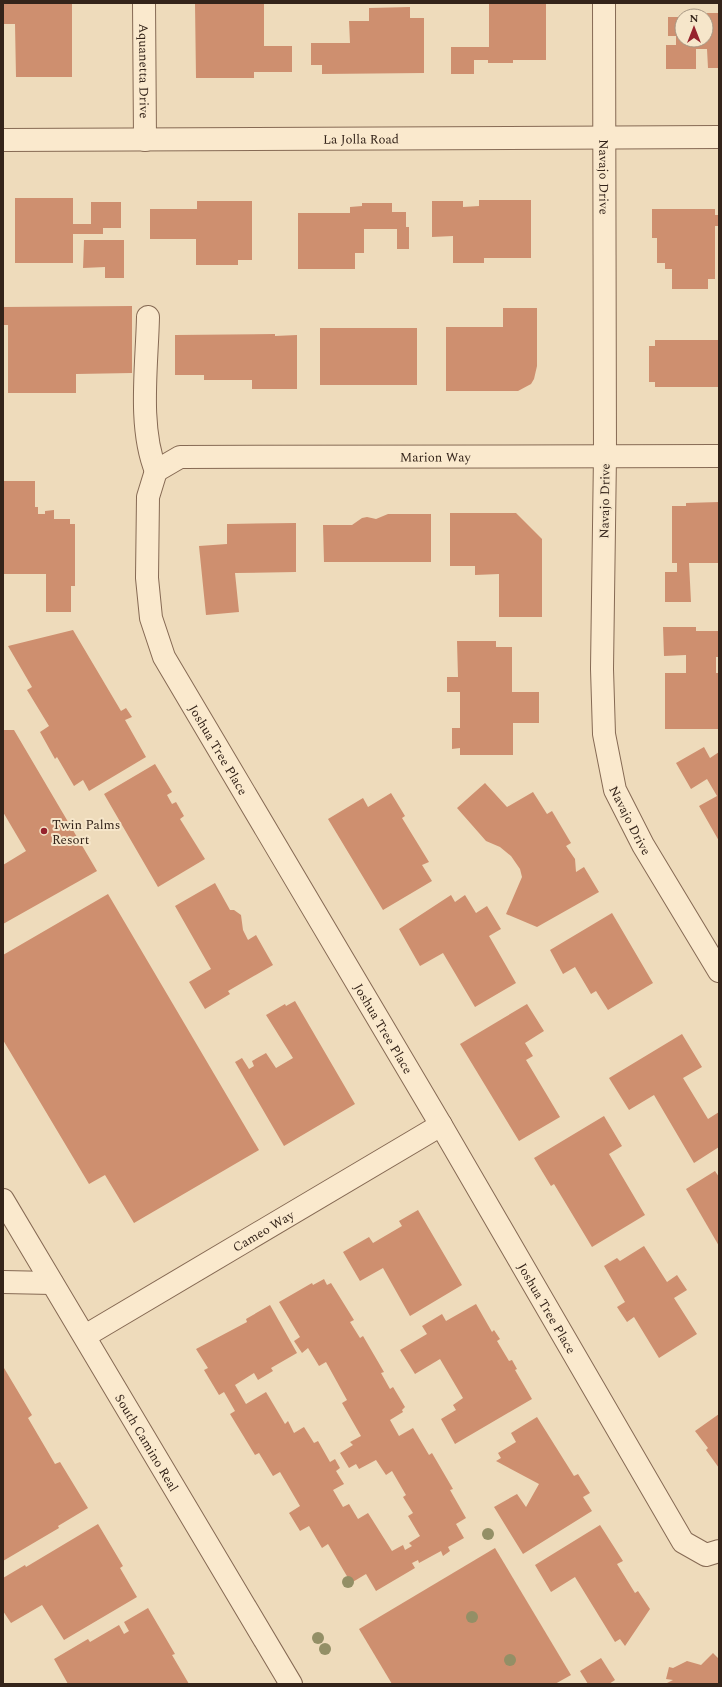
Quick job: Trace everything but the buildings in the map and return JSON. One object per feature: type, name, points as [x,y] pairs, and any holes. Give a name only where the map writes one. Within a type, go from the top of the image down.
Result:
[{"type":"street","name":"Aquanetta Drive","points":[[144,3],[144,140]]},
{"type":"street","name":"Navajo Drive","points":[[604,3],[604,734],[615,790],[643,844],[719,971]]},
{"type":"street","name":"La Jolla Road","points":[[3,140],[605,137],[719,138]]},
{"type":"street","points":[[148,317],[145,421],[149,454],[156,471]]},
{"type":"street","name":"Marion Way","points":[[156,471],[180,457],[605,455],[719,456]]},
{"type":"street","name":"Joshua Tree Place","points":[[156,471],[148,497],[147,578],[151,618],[164,657],[441,1125],[683,1542],[713,1553]]},
{"type":"street","name":"Cameo Way","points":[[85,1336],[441,1125]]},
{"type":"street","name":"South Camino Real","points":[[3,1200],[291,1684]]},
{"type":"street","points":[[3,1282],[52,1283]]},
{"type":"place","name":"Twin Palms Resort","points":[[44,831]]}]
